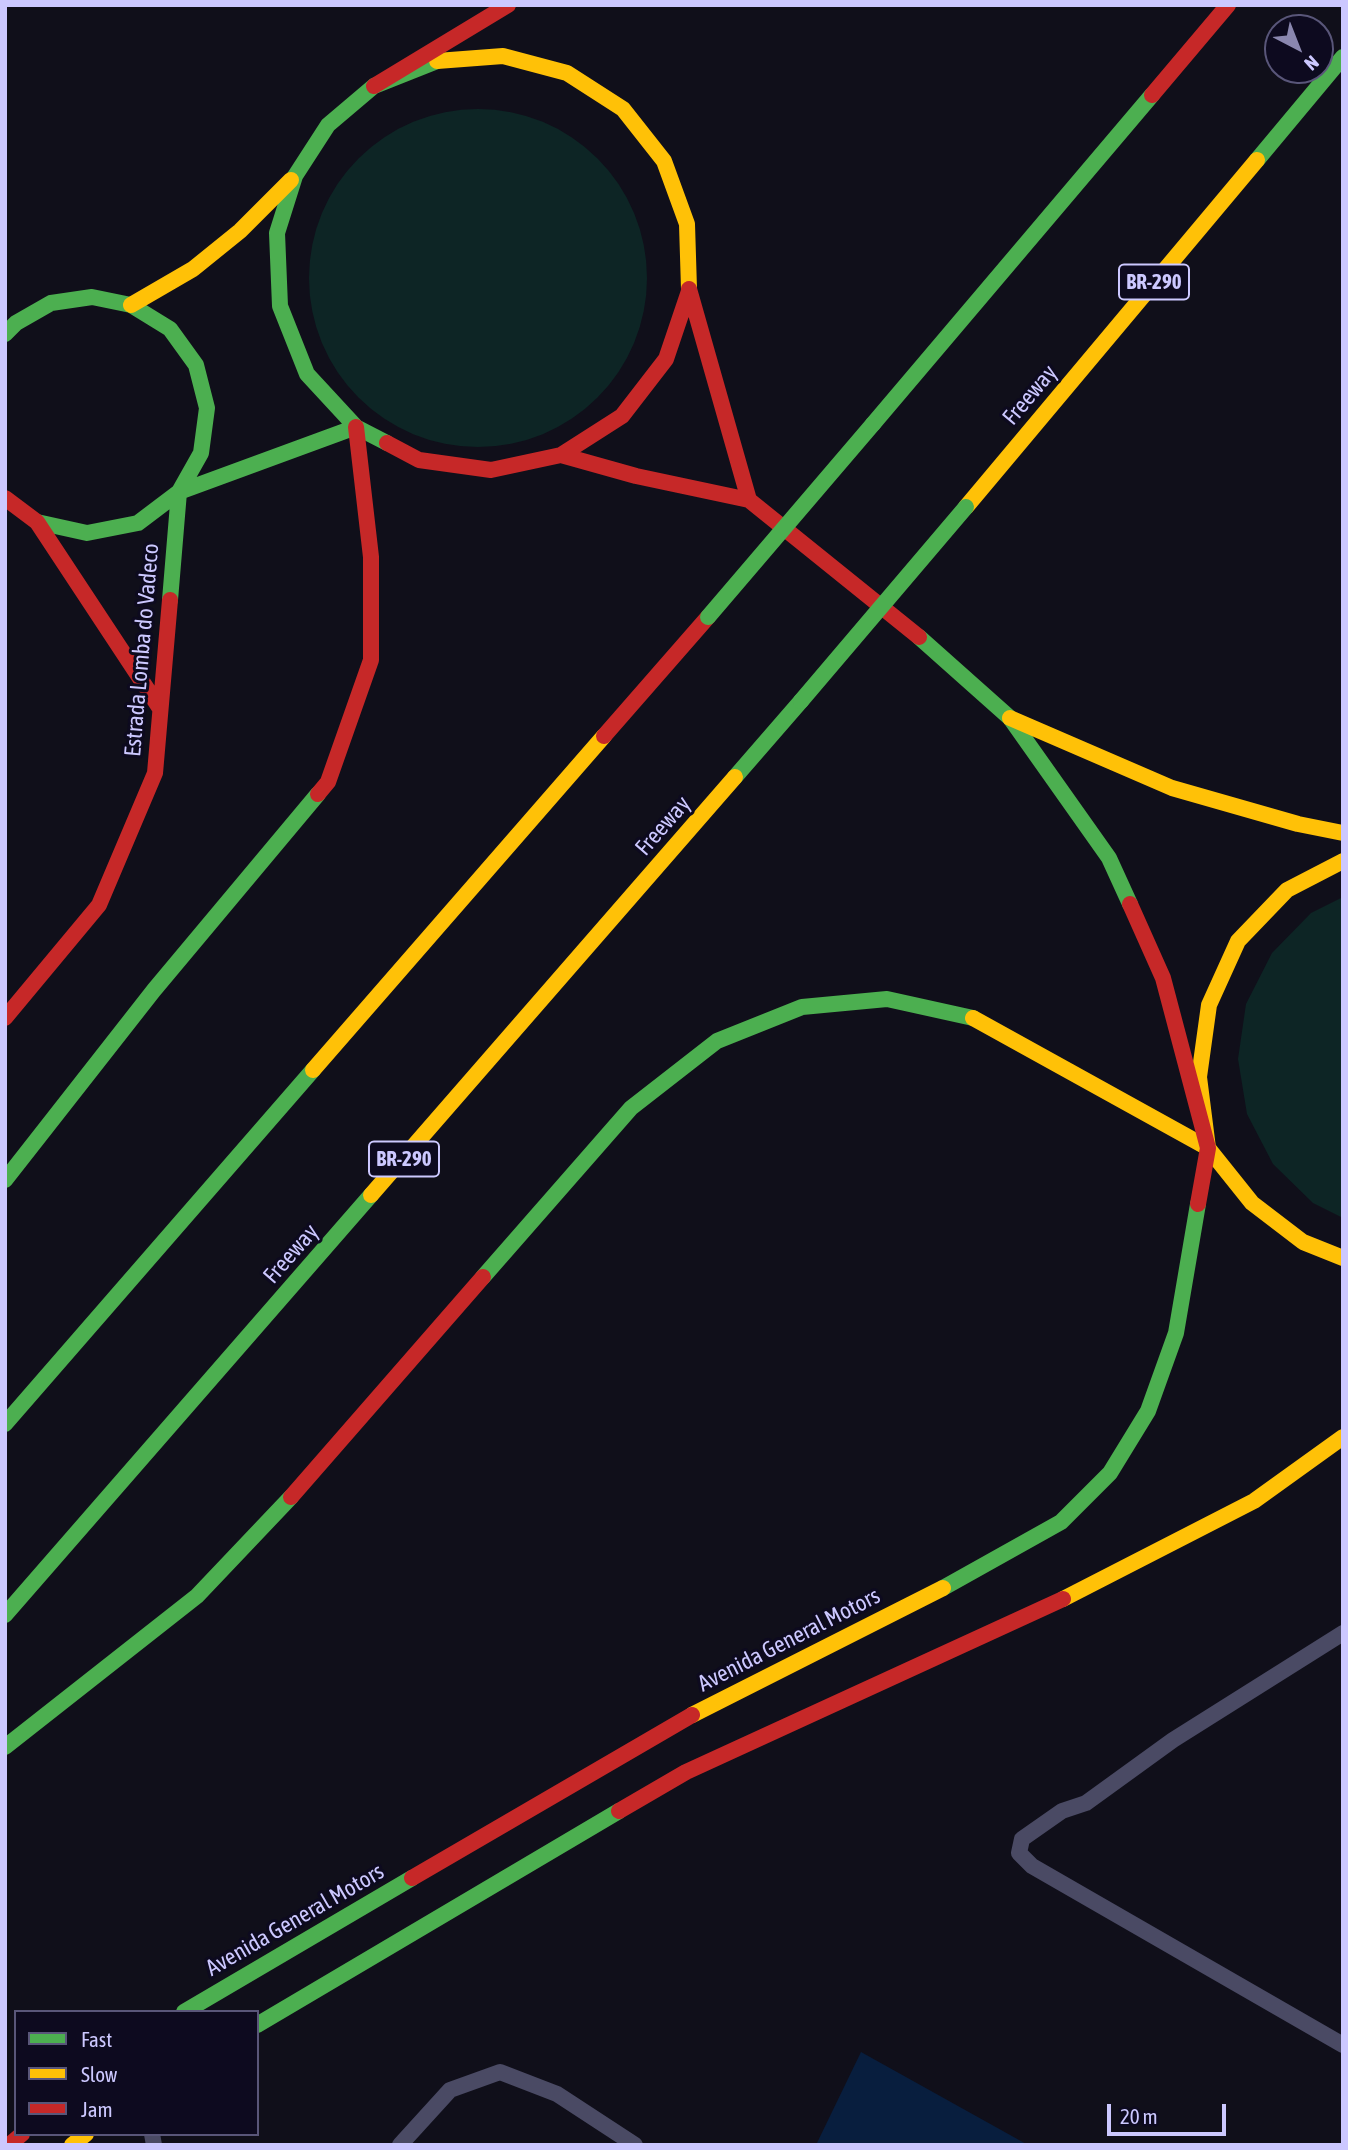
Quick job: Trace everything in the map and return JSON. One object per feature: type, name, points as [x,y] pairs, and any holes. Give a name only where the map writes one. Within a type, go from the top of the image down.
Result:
[{"type":"main road","points":[[131,305],[193,269],[240,231],[295,176],[328,125],[374,86],[508,5]]},
{"type":"main road","points":[[5,1424],[708,617],[1228,5]]},
{"type":"main road","points":[[374,86],[436,61],[503,56],[567,73],[623,109],[664,161],[687,224],[689,290],[749,500]]},
{"type":"main road","name":"Freeway","points":[[5,1615],[801,701],[1343,57]]},
{"type":"main road","points":[[295,176],[277,233],[280,306],[307,374],[356,427],[419,460],[491,470],[561,455],[622,416],[666,359],[689,290]]},
{"type":"main road","points":[[9,325],[51,303],[92,297],[131,305],[170,329],[196,365],[207,408],[201,453],[178,492]]},
{"type":"main road","points":[[37,522],[87,533],[138,523],[178,492],[356,427]]},
{"type":"main road","points":[[5,1180],[154,990],[328,782],[371,660],[371,557],[356,427]]},
{"type":"main road","points":[[561,455],[749,500],[924,640],[1010,718],[1110,858],[1163,978],[1208,1148]]},
{"type":"main road","name":"Estrada Lomba do Vadeco","points":[[5,1018],[99,905],[155,773],[178,492]]},
{"type":"main road","points":[[5,498],[37,522],[159,706]]},
{"type":"main road","points":[[1010,718],[1172,788],[1298,824],[1343,833]]},
{"type":"main road","points":[[1208,1148],[1199,1077],[1209,1005],[1238,941],[1287,890],[1343,861]]},
{"type":"main road","points":[[5,1747],[197,1596],[277,1513],[631,1108],[717,1041],[802,1007],[887,999],[977,1019],[1208,1148],[1252,1203],[1303,1242],[1343,1258]]},
{"type":"main road","name":"Avenida General Motors","points":[[187,2010],[670,1726],[981,1569],[1061,1521],[1110,1473],[1148,1411],[1176,1333],[1208,1148]]},
{"type":"main road","points":[[259,2024],[686,1772],[1107,1579],[1254,1501],[1343,1437]]},
{"type":"lane","points":[[1341,1637],[1173,1740],[1086,1803],[1062,1811],[1022,1839],[1019,1853],[1032,1866],[1343,2045]]},
{"type":"lane","points":[[400,2145],[450,2090],[500,2072],[557,2094],[635,2145]]},
{"type":"green space","points":[[478,109],[511,112],[543,122],[572,138],[597,159],[618,184],[634,213],[644,245],[647,278],[644,311],[634,343],[618,372],[597,397],[572,418],[543,434],[511,444],[478,447],[445,444],[413,434],[384,418],[359,397],[338,372],[322,343],[312,311],[309,278],[312,245],[322,213],[338,184],[359,159],[384,138],[413,122],[445,112]]},
{"type":"green space","points":[[1343,897],[1343,1218],[1313,1203],[1273,1164],[1247,1114],[1238,1059],[1246,1004],[1272,953],[1311,913]]},
{"type":"water","points":[[861,2052],[1028,2145],[816,2145]]},
{"type":"traffic: fast","points":[[1257,160],[1343,57]]},
{"type":"traffic: fast","points":[[387,443],[356,427],[307,374],[280,306],[277,233],[295,176],[328,125],[374,86],[437,61]]},
{"type":"traffic: fast","points":[[873,424],[1152,95]]},
{"type":"traffic: fast","points":[[5,334],[16,323],[51,303],[92,297],[131,305],[170,329],[196,365],[207,408],[201,453],[179,492],[170,600]]},
{"type":"traffic: fast","points":[[708,617],[873,424]]},
{"type":"traffic: fast","points":[[37,522],[87,533],[138,523],[179,492],[356,427]]},
{"type":"traffic: fast","points":[[801,701],[966,507]]},
{"type":"traffic: fast","points":[[919,637],[1010,718],[1109,858],[1130,904]]},
{"type":"traffic: fast","points":[[735,777],[801,701]]},
{"type":"traffic: fast","points":[[5,1180],[154,990],[318,794]]},
{"type":"traffic: fast","points":[[483,1277],[631,1108],[717,1041],[802,1007],[887,999],[973,1018]]},
{"type":"traffic: fast","points":[[5,1424],[313,1070]]},
{"type":"traffic: fast","points":[[5,1615],[371,1195]]},
{"type":"traffic: fast","points":[[943,1588],[1061,1522],[1110,1473],[1148,1411],[1176,1333],[1198,1204]]},
{"type":"traffic: fast","points":[[5,1747],[197,1596],[291,1497]]},
{"type":"traffic: fast","points":[[259,2024],[619,1811]]},
{"type":"traffic: fast","points":[[187,2010],[412,1878]]},
{"type":"traffic: slow","points":[[437,61],[503,56],[567,73],[623,109],[664,161],[687,224],[689,289]]},
{"type":"traffic: slow","points":[[966,507],[1257,160]]},
{"type":"traffic: slow","points":[[131,305],[193,269],[240,231],[291,180]]},
{"type":"traffic: slow","points":[[1010,718],[1172,788],[1298,824],[1343,833]]},
{"type":"traffic: slow","points":[[313,1070],[604,736]]},
{"type":"traffic: slow","points":[[371,1195],[735,777]]},
{"type":"traffic: slow","points":[[1343,861],[1287,890],[1238,941],[1209,1005],[1199,1077],[1208,1148],[1252,1203],[1303,1242],[1343,1258]]},
{"type":"traffic: slow","points":[[973,1018],[1208,1148]]},
{"type":"traffic: slow","points":[[1063,1599],[1254,1501],[1343,1437]]},
{"type":"traffic: slow","points":[[692,1715],[943,1588]]},
{"type":"traffic: slow","points":[[72,2145],[83,2136]]},
{"type":"traffic: jam","points":[[374,86],[508,5]]},
{"type":"traffic: jam","points":[[1152,95],[1228,5]]},
{"type":"traffic: jam","points":[[689,289],[749,500]]},
{"type":"traffic: jam","points":[[387,443],[419,460],[491,470],[561,455],[622,416],[666,359],[689,291]]},
{"type":"traffic: jam","points":[[318,794],[328,782],[371,660],[371,557],[356,427]]},
{"type":"traffic: jam","points":[[561,455],[636,476],[749,500],[919,637]]},
{"type":"traffic: jam","points":[[5,498],[37,522],[159,707]]},
{"type":"traffic: jam","points":[[5,1018],[99,905],[155,773],[170,600]]},
{"type":"traffic: jam","points":[[604,736],[708,617]]},
{"type":"traffic: jam","points":[[1130,904],[1163,978],[1208,1148],[1198,1204]]},
{"type":"traffic: jam","points":[[291,1497],[483,1277]]},
{"type":"traffic: jam","points":[[619,1811],[686,1772],[1063,1599]]},
{"type":"traffic: jam","points":[[412,1878],[692,1715]]},
{"type":"traffic: jam","points":[[9,2145],[20,2136]]}]
